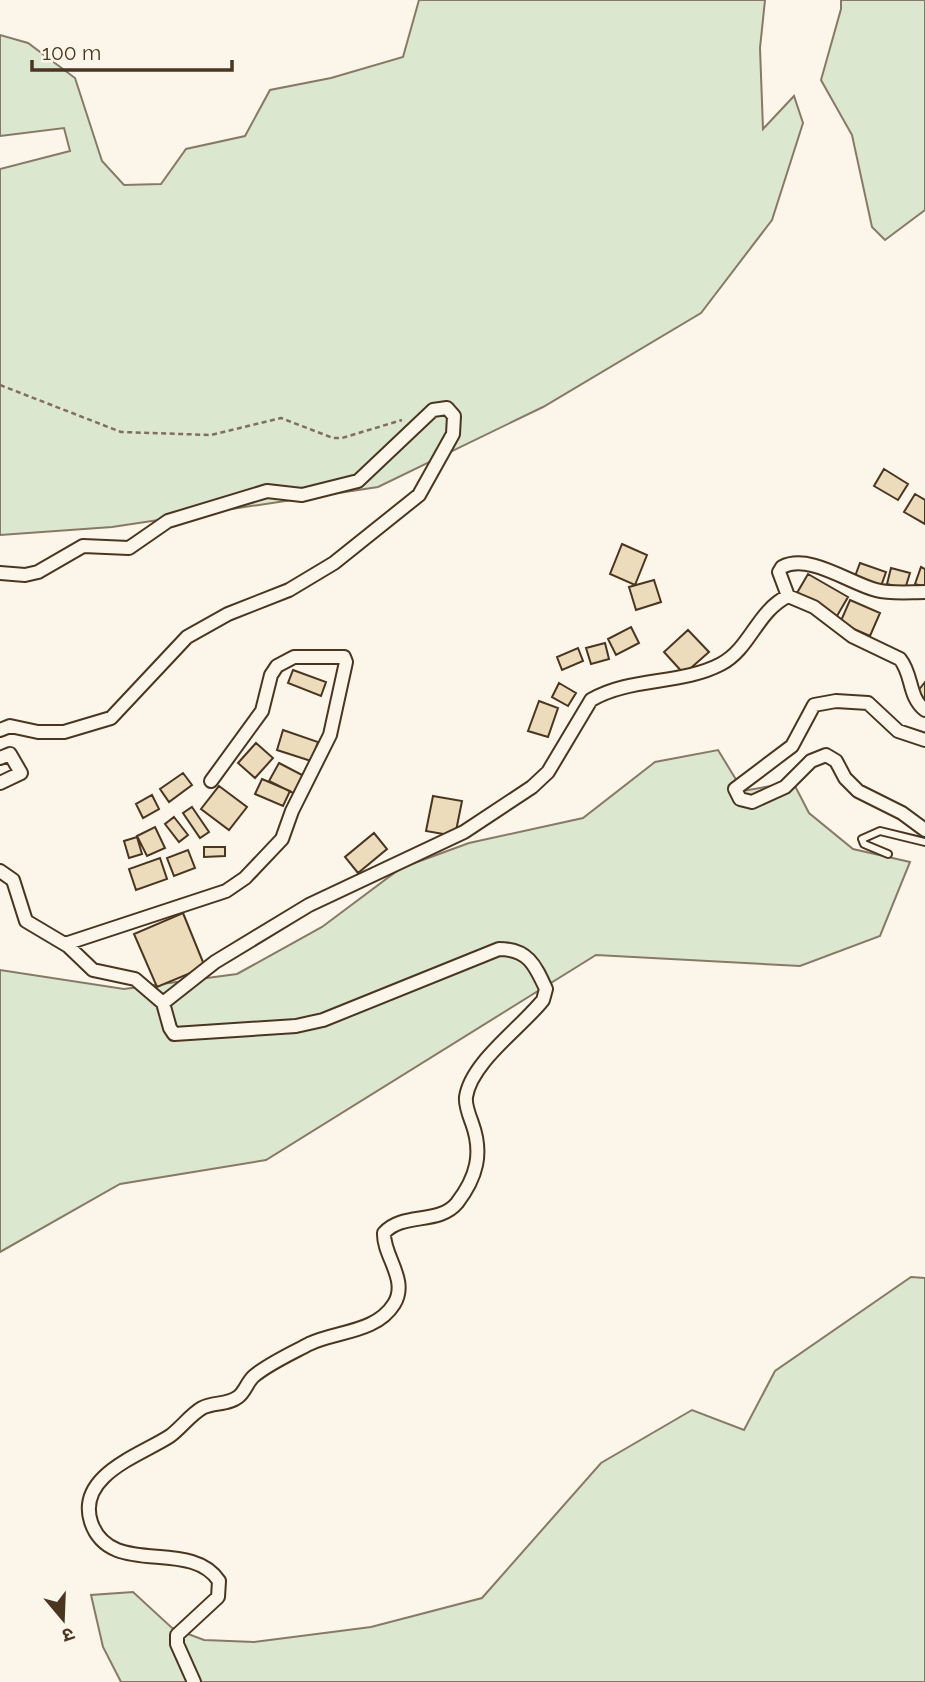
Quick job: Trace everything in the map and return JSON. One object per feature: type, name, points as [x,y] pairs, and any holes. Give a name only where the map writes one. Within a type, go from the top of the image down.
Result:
[{"type":"street","points":[[0,573],[26,575],[38,572],[83,546],[130,548],[167,520],[268,491],[302,495],[349,484],[371,472],[433,410],[447,408],[454,416],[453,434],[419,495],[334,563],[289,590],[228,614],[187,638],[111,718],[64,732],[38,732],[10,726],[0,730]]},
{"type":"street","points":[[925,593],[875,590],[812,566],[794,563],[782,567],[779,572],[788,596],[814,607],[852,636],[900,659],[905,666],[915,699],[925,710]]},
{"type":"street","points":[[163,1003],[215,962],[325,896],[479,824],[541,779],[591,700],[639,684],[701,671],[723,663],[740,649],[770,608],[788,596]]},
{"type":"street","points":[[65,944],[226,891],[246,878],[269,855],[282,839],[292,811],[330,735],[346,662],[344,657],[294,657],[277,666],[271,675],[262,711],[211,781]]},
{"type":"street","points":[[925,740],[894,729],[868,703],[819,703],[811,708],[792,746],[735,789],[740,799],[752,802],[785,787],[811,761],[826,755],[836,761],[845,778],[858,791],[902,813],[925,830]]},
{"type":"street","points":[[0,758],[10,754],[21,773],[0,783]]},
{"type":"street","points":[[0,871],[13,880],[24,919],[65,944],[93,970],[135,979],[163,1003],[174,1034],[296,1026],[351,1011],[499,949],[519,951],[528,956],[546,989],[543,1000],[477,1072],[469,1088],[466,1103],[478,1143],[479,1162],[463,1194],[448,1211],[398,1224],[384,1233],[398,1283],[394,1305],[368,1325],[310,1344],[256,1374],[237,1398],[200,1410],[172,1434],[103,1476],[94,1489],[89,1513],[92,1523],[107,1546],[127,1553],[202,1565],[219,1581],[218,1597],[185,1624],[177,1635],[177,1644],[194,1682]]},
{"type":"lane","points":[[888,854],[864,844],[862,839],[880,831],[925,842]]},
{"type":"path","points":[[0,385],[106,427],[139,433],[211,435],[281,418],[333,438],[342,438],[409,418]]},
{"type":"green space","points":[[419,0],[765,0],[760,48],[763,129],[794,96],[803,123],[772,220],[701,313],[543,407],[378,487],[112,527],[0,535],[0,169],[70,151],[64,128],[0,136],[0,35],[28,43],[75,78],[102,161],[124,185],[161,184],[186,149],[245,136],[270,90],[331,78],[403,57]]},
{"type":"green space","points":[[841,0],[925,0],[925,210],[885,240],[872,227],[852,135],[821,80],[841,9]]},
{"type":"green space","points":[[718,750],[743,791],[793,782],[809,813],[853,849],[910,862],[880,936],[800,966],[596,955],[266,1160],[120,1184],[0,1252],[0,970],[124,989],[237,974],[322,927],[401,868],[469,843],[583,818],[655,762]]},
{"type":"green space","points":[[911,1277],[925,1278],[925,1682],[121,1682],[103,1647],[91,1595],[133,1592],[172,1628],[204,1640],[254,1642],[371,1627],[482,1598],[601,1463],[692,1410],[744,1430],[775,1371]]},
{"type":"building","points":[[884,469],[908,484],[898,500],[874,486]]},
{"type":"building","points":[[915,494],[925,500],[925,524],[904,512]]},
{"type":"building","points":[[622,544],[647,555],[635,585],[610,574]]},
{"type":"building","points":[[860,563],[886,572],[880,589],[854,579]]},
{"type":"building","points":[[921,567],[925,569],[925,587],[915,584]]},
{"type":"building","points":[[891,568],[910,573],[905,589],[887,584]]},
{"type":"building","points":[[808,574],[848,597],[837,616],[797,593]]},
{"type":"building","points":[[654,580],[661,602],[636,610],[629,587]]},
{"type":"building","points":[[850,600],[880,613],[870,636],[840,623]]},
{"type":"building","points":[[631,627],[639,643],[616,655],[608,639]]},
{"type":"building","points":[[688,630],[709,652],[684,674],[664,652]]},
{"type":"building","points":[[605,643],[609,659],[591,664],[586,648]]},
{"type":"building","points":[[578,648],[583,661],[562,670],[557,657]]},
{"type":"building","points":[[293,670],[326,682],[321,696],[288,683]]},
{"type":"building","points":[[925,682],[925,704],[914,696]]},
{"type":"building","points":[[559,683],[576,693],[568,706],[552,697]]},
{"type":"building","points":[[539,701],[558,708],[548,737],[528,731]]},
{"type":"building","points":[[283,730],[318,742],[311,761],[277,750]]},
{"type":"building","points":[[256,743],[273,758],[255,778],[238,763]]},
{"type":"building","points":[[279,763],[304,776],[295,794],[269,781]]},
{"type":"building","points":[[183,773],[192,785],[169,802],[160,789]]},
{"type":"building","points":[[262,779],[290,791],[283,806],[255,794]]},
{"type":"building","points":[[219,786],[247,807],[229,830],[201,809]]},
{"type":"building","points":[[152,795],[159,809],[143,818],[136,804]]},
{"type":"building","points":[[433,796],[462,801],[455,836],[426,831]]},
{"type":"building","points":[[192,807],[209,832],[200,838],[183,813]]},
{"type":"building","points":[[174,817],[188,835],[179,842],[165,824]]},
{"type":"building","points":[[155,827],[165,848],[147,856],[137,836]]},
{"type":"building","points":[[374,833],[387,849],[358,873],[345,857]]},
{"type":"building","points":[[137,837],[142,854],[129,858],[124,841]]},
{"type":"building","points":[[204,847],[225,847],[225,856],[204,857]]},
{"type":"building","points":[[188,850],[195,868],[174,876],[167,858]]},
{"type":"building","points":[[160,858],[167,879],[136,890],[129,869]]},
{"type":"building","points":[[183,913],[205,967],[157,987],[134,934]]}]
